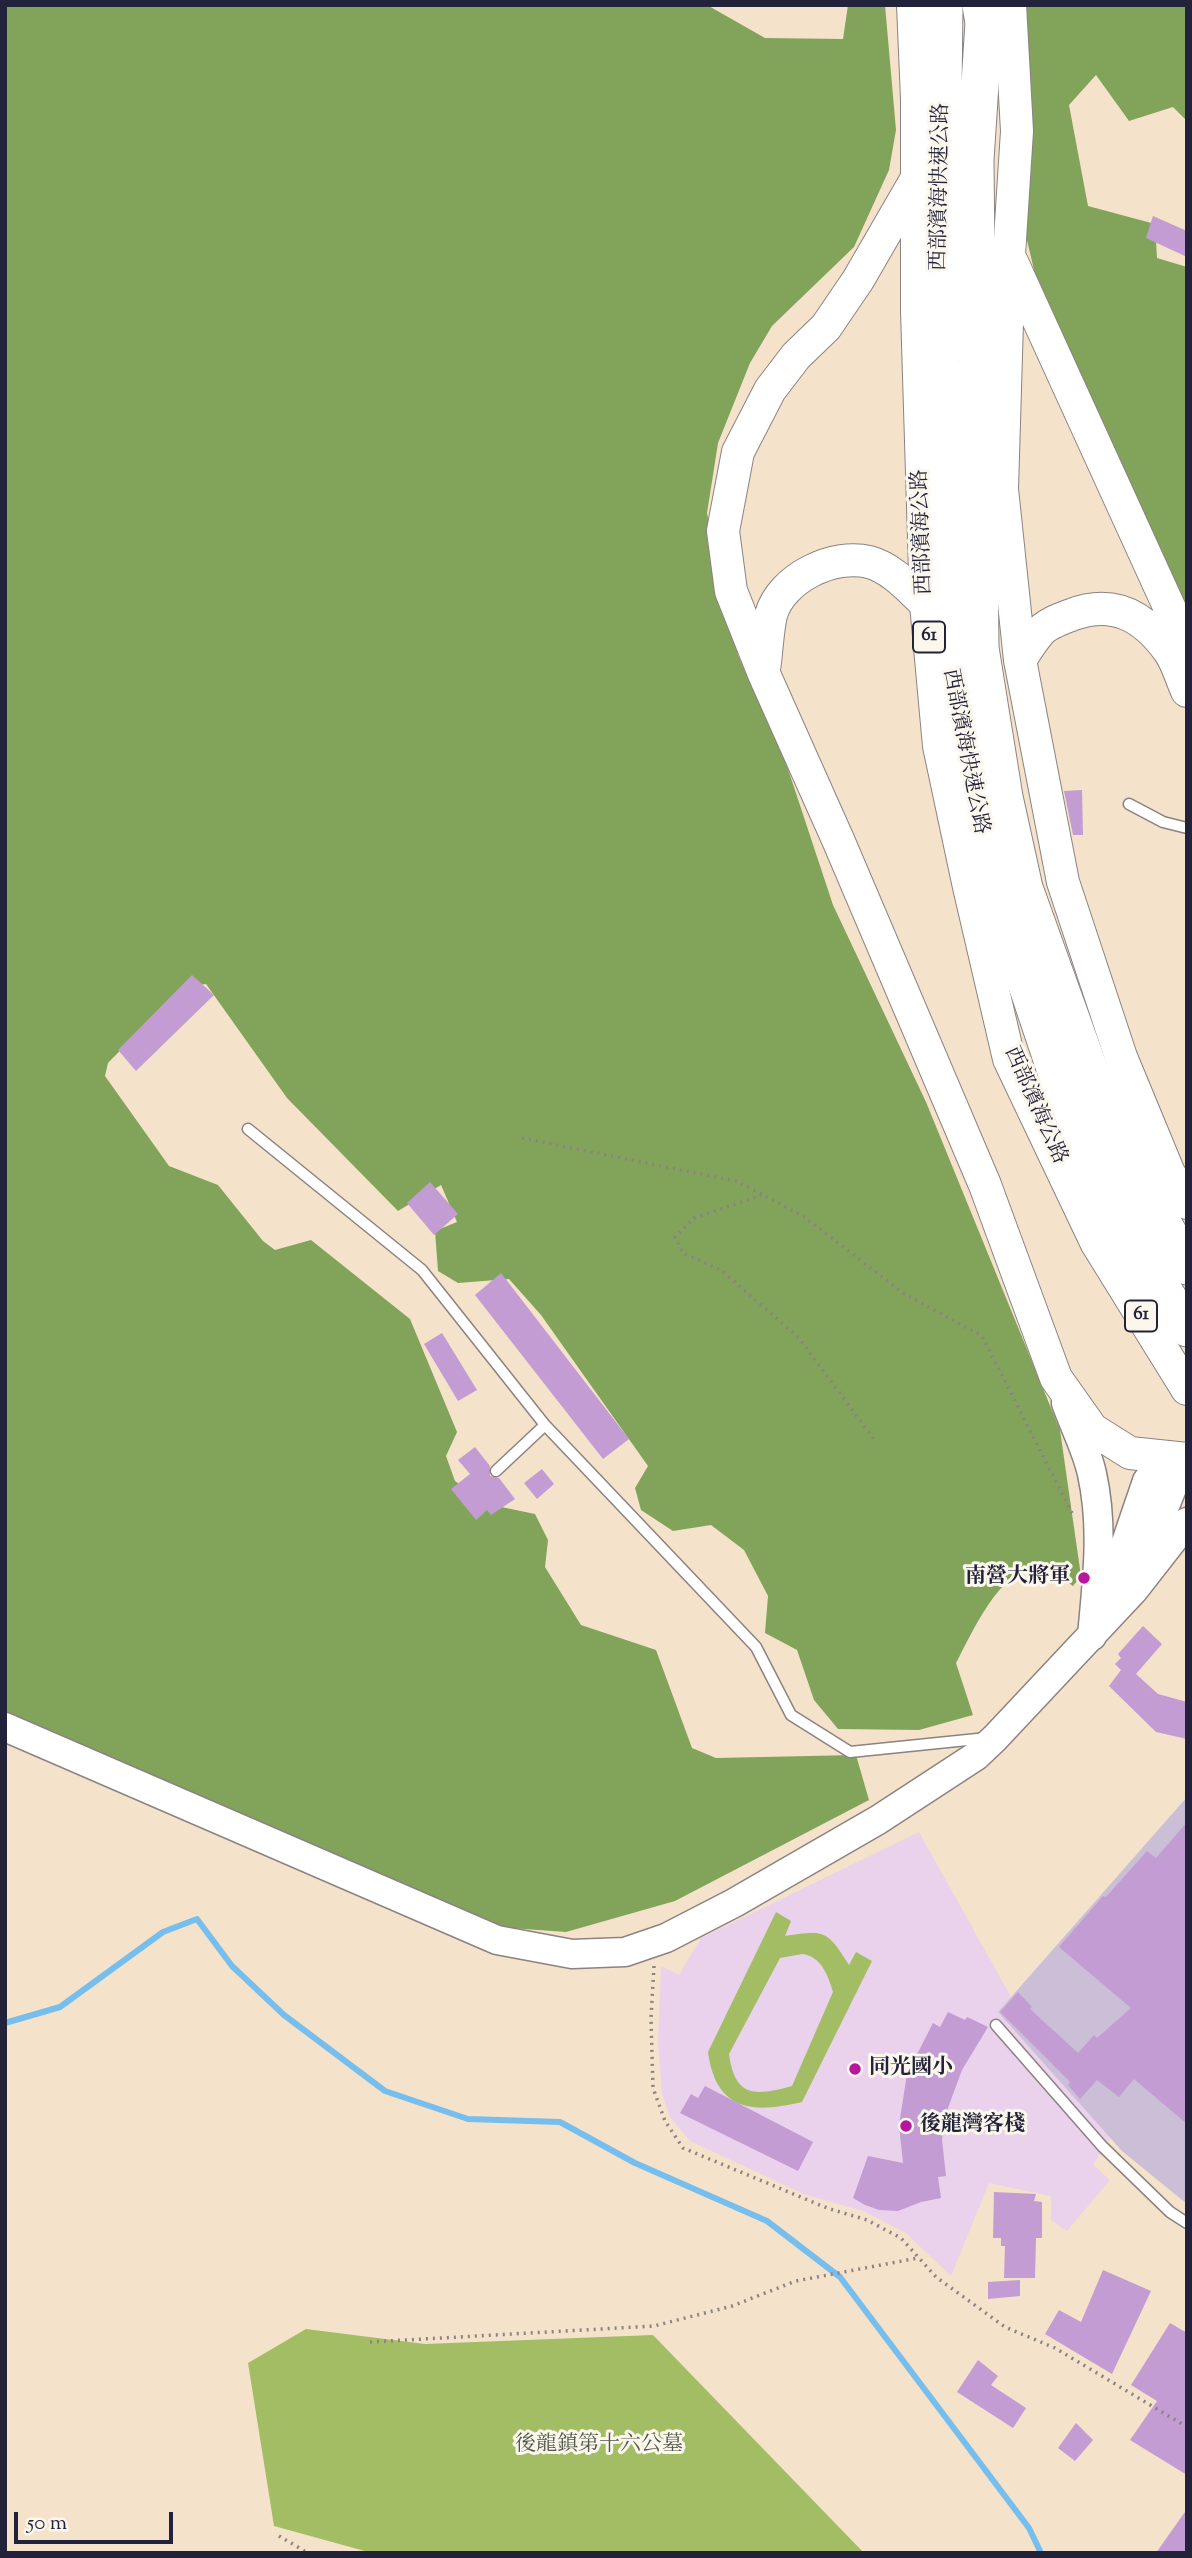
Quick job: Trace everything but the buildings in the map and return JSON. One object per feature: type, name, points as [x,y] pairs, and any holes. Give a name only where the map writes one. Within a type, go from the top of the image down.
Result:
[{"type":"highway","name":"西部濱海快速公路","points":[[944,5],[940,361],[947,658],[970,804],[998,898],[1110,1235],[1187,1328]]},
{"type":"highway","name":"西部濱海快速公路","points":[[981,5],[984,23],[975,160],[980,648],[1004,797],[1024,888],[1088,1069],[1169,1193],[1187,1266]]},
{"type":"main road","name":"西部濱海公路","points":[[913,5],[917,99],[917,311],[926,604],[939,746],[1009,1059],[1110,1235]]},
{"type":"main road","points":[[1010,5],[1017,131],[1009,255],[1002,489],[1020,660],[1063,882],[1169,1193]]},
{"type":"main road","points":[[917,178],[858,280],[827,327],[796,356],[770,390],[738,452],[723,531],[731,591],[764,674],[839,842],[979,1172],[1092,1471],[1098,1511],[1100,1558],[1092,1636]]},
{"type":"main road","points":[[1009,255],[1187,646]]},
{"type":"main road","points":[[764,674],[772,612],[788,589],[810,570],[845,561],[870,562],[896,576],[926,604]]},
{"type":"main road","points":[[1020,660],[1040,631],[1060,619],[1084,610],[1110,608],[1132,615],[1155,635],[1170,653],[1187,691]]},
{"type":"main road","name":"61","points":[[1110,1235],[1187,1389]]},
{"type":"main road","points":[[1056,1378],[1092,1429],[1130,1453],[1180,1462]]},
{"type":"main road","points":[[1092,1636],[1147,1481],[1180,1462]]},
{"type":"main road","points":[[5,1727],[498,1940],[572,1954],[625,1952],[666,1938],[734,1903],[878,1820],[976,1756],[1133,1591],[1187,1522]]},
{"type":"lane","points":[[1129,803],[1163,821],[1187,828]]},
{"type":"lane","points":[[248,1129],[422,1270],[545,1425],[756,1647],[791,1715],[850,1752],[995,1738]]},
{"type":"lane","points":[[496,1471],[545,1425]]},
{"type":"lane","points":[[996,2025],[1102,2146],[1170,2212],[1187,2223]]},
{"type":"path","points":[[522,1138],[736,1181],[803,1216],[903,1293],[982,1336],[1075,1520]]},
{"type":"path","points":[[762,1195],[694,1218],[675,1237],[683,1253],[721,1270],[799,1338],[876,1442]]},
{"type":"path","points":[[666,1938],[654,1966],[651,2018],[653,2088],[665,2121],[682,2148],[827,2208],[867,2220],[901,2238],[936,2277],[1005,2327],[1055,2348],[1187,2427]]},
{"type":"path","points":[[370,2342],[654,2326],[732,2306],[796,2281],[918,2258]]},
{"type":"path","points":[[279,2536],[309,2553]]},
{"type":"shaded area","points":[[1187,1797],[1187,2204],[1122,2151],[998,2012]]},
{"type":"shaded area","name":"同光國小","points":[[919,1832],[1011,1997],[998,2012],[1111,2137],[1093,2165],[1110,2180],[1067,2231],[1051,2220],[1051,2196],[989,2183],[951,2276],[906,2233],[863,2211],[804,2194],[690,2141],[670,2117],[662,2094],[658,2043],[661,1966],[679,1975],[701,1938]]},
{"type":"green space","points":[[5,5],[707,5],[765,38],[843,39],[848,5],[885,5],[896,130],[889,170],[854,247],[772,326],[750,363],[718,443],[707,513],[738,655],[785,760],[833,905],[926,1102],[1060,1430],[1081,1576],[1073,1586],[1039,1563],[1024,1569],[999,1590],[979,1619],[956,1663],[973,1715],[919,1730],[838,1729],[814,1700],[797,1650],[765,1633],[768,1596],[744,1550],[711,1525],[673,1531],[641,1510],[635,1488],[648,1466],[541,1315],[509,1279],[458,1283],[438,1271],[435,1231],[457,1222],[441,1185],[398,1211],[287,1098],[206,984],[182,987],[108,1063],[105,1076],[169,1166],[218,1185],[263,1241],[275,1250],[311,1240],[410,1319],[457,1432],[446,1456],[455,1481],[487,1504],[535,1514],[548,1540],[545,1567],[581,1625],[656,1650],[692,1748],[716,1758],[856,1755],[869,1800],[675,1901],[566,1932],[497,1927],[5,1716]]},
{"type":"green space","points":[[1021,5],[1187,5],[1187,121],[1173,107],[1129,121],[1096,75],[1069,105],[1088,206],[1155,224],[1157,258],[1187,267],[1187,630],[1035,274],[1016,194]]},
{"type":"green space","points":[[776,1912],[791,1921],[785,1936],[809,1933],[824,1935],[849,1965],[856,1952],[872,1961],[802,2102],[767,2108],[739,2104],[728,2097],[719,2086],[712,2072],[708,2052]],"holes":[[[802,1954],[823,1967],[833,1992],[792,2086],[757,2092],[749,2090],[736,2079],[729,2054],[780,1958]]]},
{"type":"green space","name":"後龍鎮第十六公墓","points":[[306,2329],[425,2344],[653,2335],[864,2553],[372,2553],[274,2526],[248,2363]]},
{"type":"waterway","points":[[5,2023],[60,2007],[163,1932],[197,1919],[232,1966],[284,2015],[385,2091],[468,2119],[560,2122],[635,2163],[767,2221],[840,2277],[1029,2528],[1041,2553]]},
{"type":"place","name":"南營大將軍","points":[[1084,1578]]},
{"type":"place","name":"同光國小","points":[[855,2069]]},
{"type":"place","name":"後龍灣客棧","points":[[906,2126]]}]
